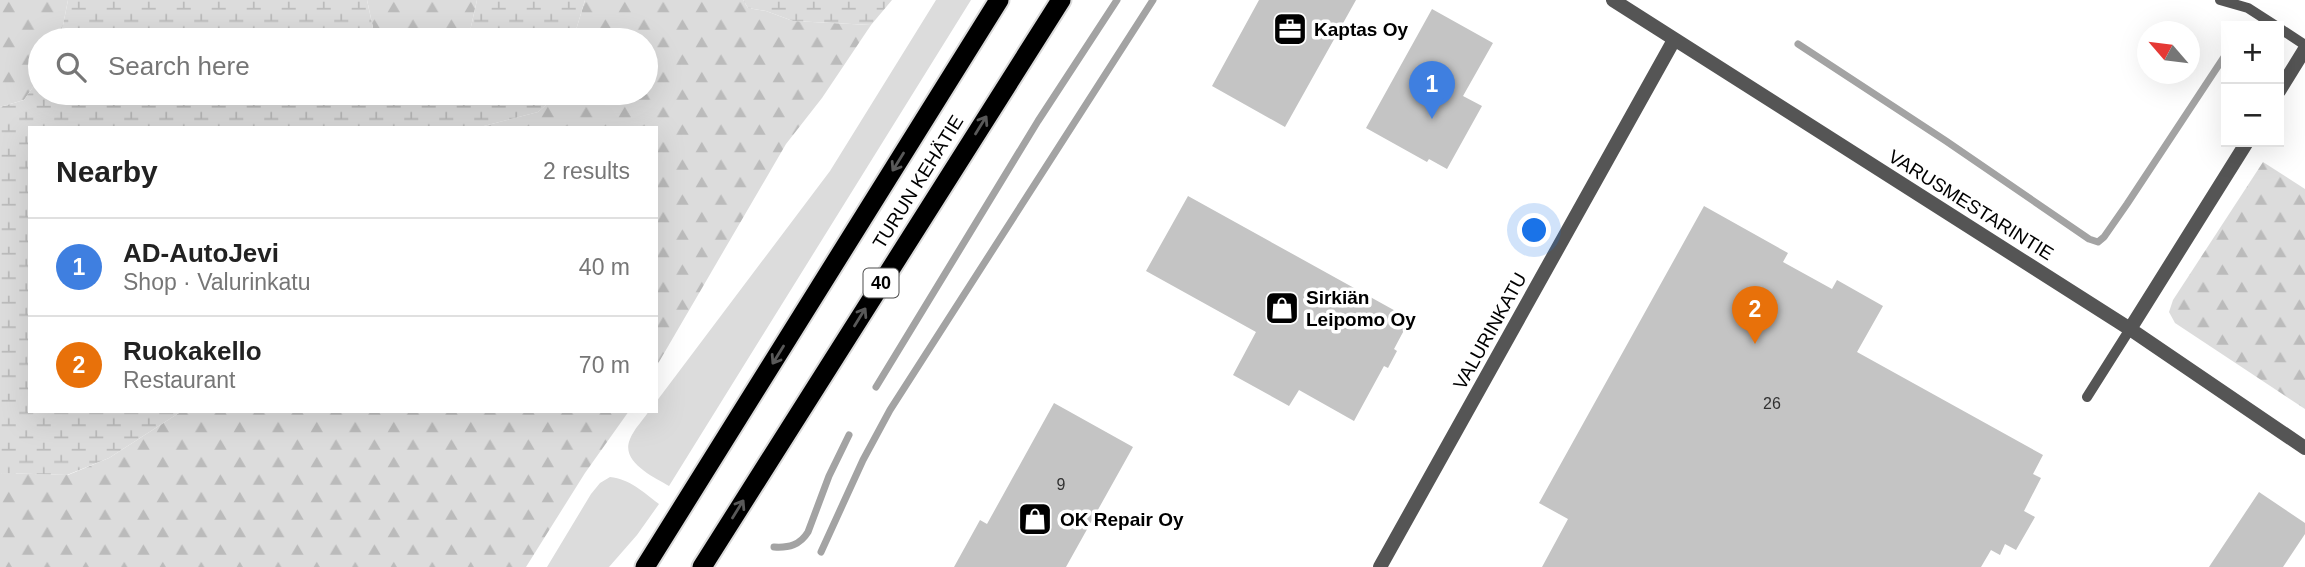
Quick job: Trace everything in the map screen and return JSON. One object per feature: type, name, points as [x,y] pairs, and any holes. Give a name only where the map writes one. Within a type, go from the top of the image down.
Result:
[{"type":"highway","name":"TURUN KEHÄTIE","points":[[650,559],[999,0]]},
{"type":"highway","name":"TURUN KEHÄTIE","points":[[702,567],[1061,0]]},
{"type":"street","name":"VARUSMESTARINTIE","points":[[1612,0],[2130,329],[2305,448]]},
{"type":"street","name":"VALURINKATU","points":[[1380,567],[1674,40]]},
{"type":"street","points":[[2283,84],[2305,47]]},
{"type":"street","points":[[2130,329],[2244,147]]},
{"type":"lane","points":[[2220,0],[2248,8],[2268,21]]},
{"type":"lane","points":[[2284,32],[2305,47]]},
{"type":"lane","points":[[2087,397],[2130,329]]},
{"type":"lane","points":[[639,567],[650,559]]},
{"type":"green space","points":[[0,0],[68,0],[62,28],[28,28],[28,94],[24,100],[0,107]]},
{"type":"green space","points":[[68,0],[367,0],[373,28],[62,28]]},
{"type":"green space","points":[[367,0],[477,0],[471,28],[373,28]]},
{"type":"green space","points":[[477,0],[585,0],[577,28],[471,28]]},
{"type":"green space","points":[[585,0],[743,0],[748,8],[766,11],[793,21],[871,25],[822,98],[786,144],[658,364],[658,126],[484,126],[538,112],[546,105],[658,105],[658,28],[577,28]]},
{"type":"green space","points":[[743,0],[892,0],[871,25],[793,21],[766,11],[748,8]]},
{"type":"green space","points":[[936,0],[971,0],[669,486],[634,462],[628,447],[632,435],[648,413],[658,413],[658,399],[830,171]]},
{"type":"green space","points":[[28,94],[28,105],[546,105],[538,112],[484,126],[28,126],[28,413],[179,413],[109,458],[67,475],[0,473],[0,107],[24,100]]},
{"type":"green space","points":[[2263,162],[2305,189],[2305,409],[2175,323],[2169,312],[2173,300]]},
{"type":"green space","points":[[179,413],[628,413],[585,473],[526,567],[0,567],[0,473],[68,475],[109,458]]},
{"type":"green space","points":[[610,477],[630,483],[659,504],[609,567],[547,567],[591,494],[600,483]]},
{"type":"building","points":[[1259,0],[1356,0],[1285,127],[1212,86]]},
{"type":"building","points":[[1432,9],[1493,43],[1463,96],[1482,106],[1447,169],[1429,159],[1427,162],[1366,128]]},
{"type":"building","points":[[1188,196],[1410,319],[1394,349],[1397,351],[1388,368],[1384,366],[1354,421],[1299,390],[1289,406],[1233,375],[1256,332],[1146,271]]},
{"type":"building","points":[[1704,206],[1788,253],[1783,262],[1832,289],[1837,280],[1883,306],[1857,352],[2043,455],[2033,474],[2041,478],[2024,511],[2035,517],[2016,550],[2005,544],[2000,555],[1991,550],[1981,567],[1542,567],[1568,519],[1539,503]]},
{"type":"building","points":[[1054,403],[1133,447],[1066,567],[954,567],[980,520],[987,524]]},
{"type":"building","points":[[2259,492],[2305,523],[2305,534],[2283,567],[2209,567]]},
{"type":"waterway","points":[[876,387],[1038,121],[1117,0]]},
{"type":"waterway","points":[[821,552],[863,460],[890,410],[1153,0]]},
{"type":"waterway","points":[[1798,44],[2089,239],[2098,242],[2127,204],[2221,62]]},
{"type":"waterway","points":[[774,547],[794,545],[808,532],[829,476],[849,435]]},
{"type":"place","name":"Kaptas Oy","points":[[1290,29]]},
{"type":"place","name":"AD-AutoJevi","points":[[1432,119]]},
{"type":"place","name":"Sirkiän Leipomo Oy","points":[[1282,308]]},
{"type":"place","name":"Ruokakello","points":[[1755,344]]},
{"type":"place","name":"OK Repair Oy","points":[[1035,519]]}]
